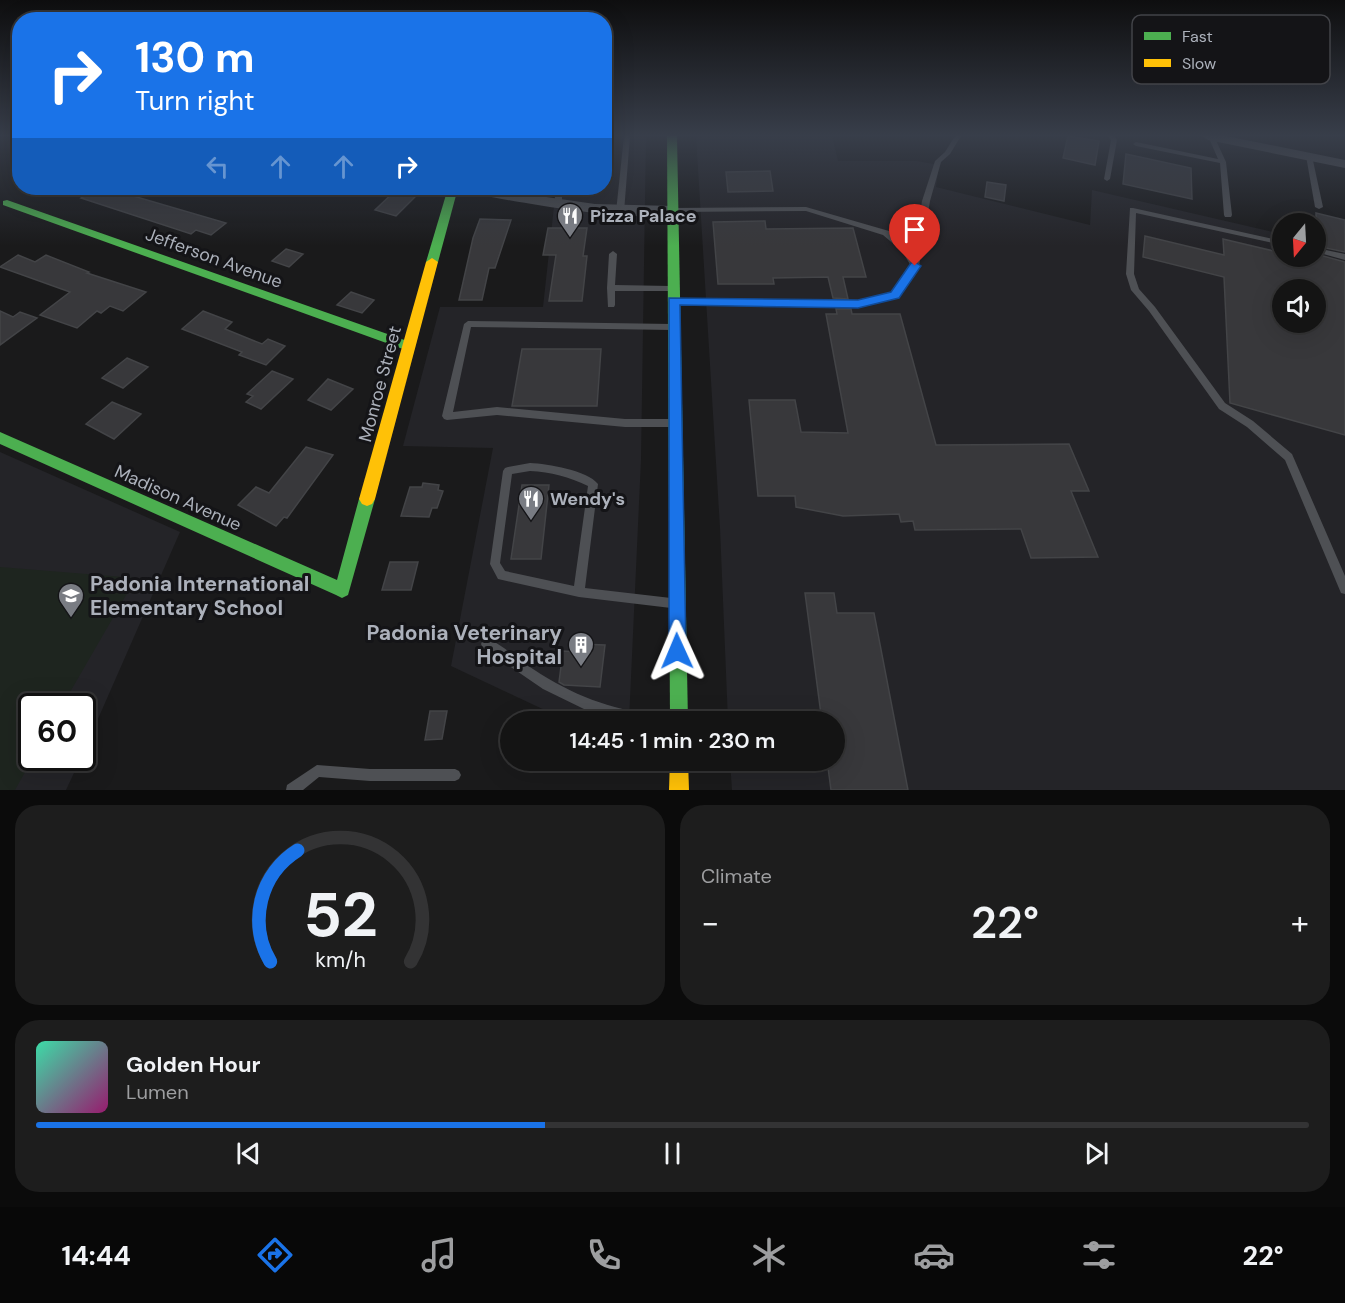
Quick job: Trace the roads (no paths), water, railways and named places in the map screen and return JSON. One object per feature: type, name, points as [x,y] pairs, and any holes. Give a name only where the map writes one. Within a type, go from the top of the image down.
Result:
[{"type":"street","points":[[672,173],[679,711]]},
{"type":"street","name":"Monroe Street","points":[[342,590],[451,195]]},
{"type":"street","points":[[504,195],[558,205],[620,212],[673,210]]},
{"type":"street","name":"Jefferson Avenue","points":[[8,203],[408,346]]},
{"type":"street","name":"Madison Avenue","points":[[0,438],[342,590]]},
{"type":"street","points":[[679,771],[680,790]]},
{"type":"lane","points":[[620,212],[624,173]]},
{"type":"lane","points":[[611,288],[674,295],[858,304],[895,295],[915,266],[926,201],[934,173]]},
{"type":"lane","points":[[1107,179],[1108,173]]},
{"type":"lane","points":[[1224,173],[1228,215]]},
{"type":"lane","points":[[1312,173],[1319,207]]},
{"type":"lane","points":[[558,205],[559,195]]},
{"type":"lane","points":[[673,210],[806,209],[886,233],[905,249],[915,266]]},
{"type":"lane","points":[[1272,241],[1133,210],[1132,283],[1222,406],[1250,424],[1290,457],[1345,590]]},
{"type":"lane","points":[[1326,252],[1345,257]]},
{"type":"lane","points":[[611,305],[613,254]]},
{"type":"lane","points":[[674,327],[616,328],[573,324],[468,324],[447,416],[497,411],[625,423],[675,423]]},
{"type":"lane","points":[[579,592],[592,484],[569,472],[546,467],[525,466],[508,471],[495,564],[502,575],[579,592],[677,603]]},
{"type":"lane","points":[[487,644],[550,689],[602,711]]},
{"type":"lane","points":[[292,790],[317,771],[370,775],[455,775]]},
{"type":"place","name":"Pizza Palace","points":[[570,239]]},
{"type":"place","name":"Wendy's","points":[[531,522]]},
{"type":"place","name":"Padonia International Elementary School","points":[[71,619]]},
{"type":"place","name":"Padonia Veterinary Hospital","points":[[581,668]]}]
